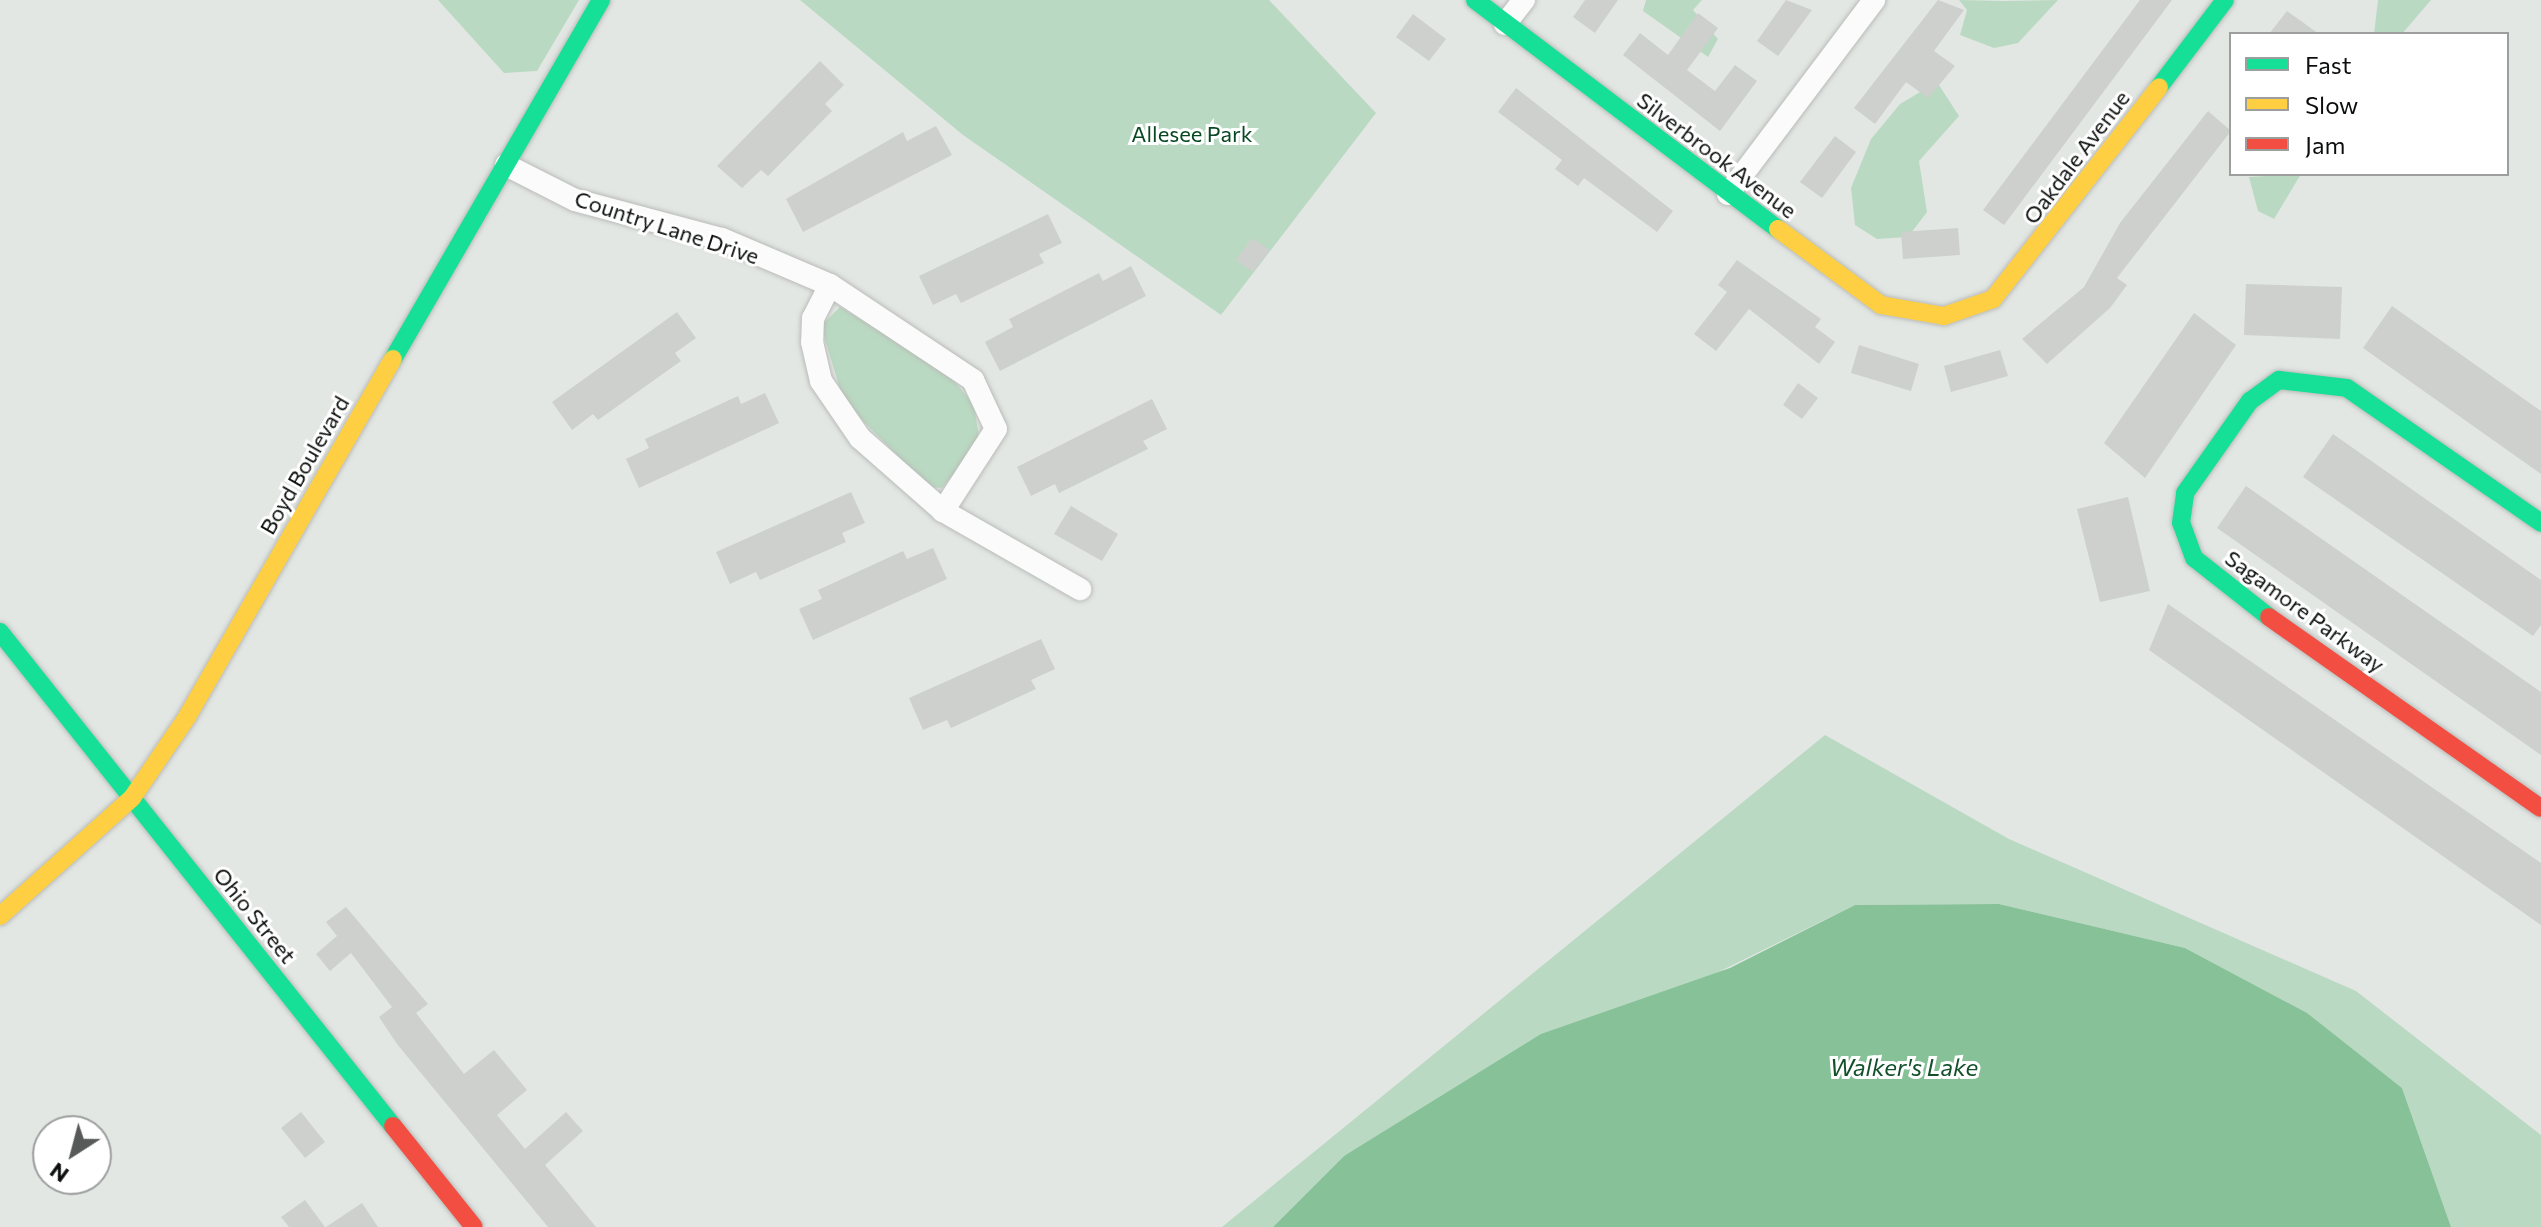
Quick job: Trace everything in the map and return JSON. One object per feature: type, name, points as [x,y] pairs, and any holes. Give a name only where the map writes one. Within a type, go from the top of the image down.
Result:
[{"type":"street","name":"Boyd Boulevard","points":[[0,916],[132,798],[601,0]]},
{"type":"street","name":"Silverbrook Avenue","points":[[1475,0],[1728,194],[1881,305],[1944,316]]},
{"type":"street","points":[[1505,24],[1524,0]]},
{"type":"street","points":[[1728,194],[1874,0]]},
{"type":"street","name":"Oakdale Avenue","points":[[1944,316],[1993,299],[2014,279],[2225,0]]},
{"type":"street","name":"Country Lane Drive","points":[[506,165],[575,200],[722,239],[830,285],[973,380],[996,429],[943,511]]},
{"type":"street","points":[[830,285],[813,318],[821,381],[860,438],[943,511],[1080,589]]},
{"type":"street","name":"Sagamore Parkway","points":[[2541,523],[2347,388],[2301,377],[2279,380],[2250,401],[2185,493],[2181,523],[2194,558],[2219,582],[2541,808]]},
{"type":"street","name":"Ohio Street","points":[[0,632],[474,1227]]},
{"type":"green space","points":[[438,0],[579,0],[537,71],[504,73]]},
{"type":"green space","name":"Allesee Park","points":[[800,0],[1269,0],[1376,113],[1221,315],[963,135]]},
{"type":"green space","points":[[1646,0],[1702,0],[1693,10],[1718,39],[1708,57],[1643,11]]},
{"type":"green space","points":[[1959,0],[2058,0],[2018,43],[1994,48],[1960,35],[1967,10]]},
{"type":"green space","points":[[2378,0],[2431,0],[2404,32],[2374,32]]},
{"type":"green space","points":[[1937,82],[1959,116],[1919,161],[1927,212],[1908,237],[1877,239],[1855,225],[1851,188],[1871,139],[1900,104]]},
{"type":"green space","points":[[2300,176],[2274,219],[2258,211],[2249,177]]},
{"type":"green space","points":[[840,307],[945,370],[974,405],[980,444],[942,488],[929,487],[844,402],[821,326]]},
{"type":"green space","points":[[1825,735],[2009,839],[2356,991],[2541,1135],[2541,1227],[2451,1227],[2402,1088],[2306,1013],[2185,948],[1999,904],[1855,905],[1344,1156],[1273,1227],[1222,1227]]},
{"type":"water","name":"Walker's Lake","points":[[1999,904],[2185,948],[2307,1013],[2402,1088],[2451,1227],[1273,1227],[1344,1156],[1541,1034],[1730,968],[1855,905]]},
{"type":"building","points":[[1585,0],[1618,0],[1595,33],[1573,17]]},
{"type":"building","points":[[1786,0],[1812,10],[1778,56],[1757,41]]},
{"type":"building","points":[[1938,0],[1964,10],[1934,51],[1955,66],[1928,98],[1906,82],[1875,124],[1854,108]]},
{"type":"building","points":[[2140,0],[2172,0],[2004,225],[1983,210]]},
{"type":"building","points":[[2287,11],[2316,32],[2271,32]]},
{"type":"building","points":[[1698,13],[1718,28],[1687,70],[1715,91],[1735,65],[1757,81],[1720,131],[1623,55],[1640,33],[1668,55]]},
{"type":"building","points":[[1413,14],[1446,39],[1429,61],[1396,37]]},
{"type":"building","points":[[820,61],[844,85],[825,104],[832,111],[768,176],[761,170],[742,188],[717,166]]},
{"type":"building","points":[[1516,88],[1673,211],[1657,232],[1584,178],[1578,186],[1555,169],[1562,160],[1498,112]]},
{"type":"building","points":[[2208,111],[2229,129],[2229,134],[2117,278],[2127,285],[2110,308],[2047,364],[2022,339],[2084,287],[2120,223]]},
{"type":"building","points":[[936,126],[952,155],[803,232],[786,199],[903,132],[907,141]]},
{"type":"building","points":[[1835,136],[1856,152],[1822,198],[1800,182]]},
{"type":"building","points":[[1048,214],[1062,243],[1039,254],[1044,263],[961,303],[956,294],[933,305],[919,276]]},
{"type":"building","points":[[1958,228],[1960,255],[1903,259],[1901,232]]},
{"type":"building","points":[[1252,238],[1270,250],[1253,272],[1236,260]]},
{"type":"building","points":[[1737,260],[1821,319],[1815,327],[1835,342],[1819,364],[1749,309],[1716,351],[1694,334],[1727,292],[1718,285]]},
{"type":"building","points":[[1131,266],[1146,296],[1000,371],[985,342],[1013,327],[1009,319],[1099,273],[1103,281]]},
{"type":"building","points":[[2246,284],[2342,287],[2340,339],[2244,335]]},
{"type":"building","points":[[2392,306],[2541,411],[2541,474],[2363,348]]},
{"type":"building","points":[[677,312],[696,338],[675,353],[681,361],[598,420],[593,414],[572,430],[552,402]]},
{"type":"building","points":[[2194,313],[2236,345],[2145,478],[2104,443]]},
{"type":"building","points":[[1859,345],[1919,364],[1911,391],[1851,373]]},
{"type":"building","points":[[2000,350],[2008,376],[1951,392],[1944,366]]},
{"type":"building","points":[[1798,383],[1818,398],[1802,419],[1783,405]]},
{"type":"building","points":[[765,393],[779,423],[639,488],[626,459],[649,448],[645,439],[738,396],[741,404]]},
{"type":"building","points":[[1152,399],[1167,429],[1143,441],[1148,449],[1059,493],[1055,484],[1031,496],[1017,467]]},
{"type":"building","points":[[2333,434],[2541,580],[2541,625],[2533,636],[2303,477]]},
{"type":"building","points":[[2246,486],[2541,692],[2541,755],[2217,528]]},
{"type":"building","points":[[851,492],[865,523],[842,533],[846,542],[760,580],[756,572],[730,584],[716,552]]},
{"type":"building","points":[[2128,497],[2150,591],[2100,602],[2077,509]]},
{"type":"building","points":[[1071,506],[1118,534],[1102,561],[1054,534]]},
{"type":"building","points":[[933,548],[947,579],[813,640],[799,609],[822,599],[818,590],[903,551],[907,559]]},
{"type":"building","points":[[2168,604],[2541,863],[2541,925],[2149,650]]},
{"type":"building","points":[[1041,639],[1055,669],[1031,680],[1036,689],[951,728],[947,720],[923,730],[909,698]]},
{"type":"building","points":[[346,907],[428,1004],[416,1013],[464,1074],[494,1050],[527,1090],[497,1115],[525,1149],[566,1112],[583,1131],[545,1165],[596,1227],[548,1227],[397,1044],[379,1017],[392,1007],[351,953],[330,971],[316,954],[337,936],[326,922]]},
{"type":"building","points":[[301,1112],[325,1142],[305,1158],[281,1128]]},
{"type":"building","points":[[305,1200],[325,1227],[289,1227],[281,1217]]},
{"type":"building","points":[[362,1203],[378,1227],[326,1227]]},
{"type":"traffic: fast","points":[[393,359],[601,0]]},
{"type":"traffic: fast","points":[[1475,0],[1778,229]]},
{"type":"traffic: fast","points":[[2159,87],[2225,0]]},
{"type":"traffic: fast","points":[[2269,617],[2194,558],[2181,523],[2185,493],[2250,401],[2279,380],[2347,388],[2541,523]]},
{"type":"traffic: fast","points":[[0,632],[393,1126]]},
{"type":"traffic: slow","points":[[1778,229],[1881,305],[1944,316],[1993,299],[2159,87]]},
{"type":"traffic: slow","points":[[0,916],[132,798],[187,717],[393,359]]},
{"type":"traffic: jam","points":[[2269,617],[2541,808]]},
{"type":"traffic: jam","points":[[393,1126],[474,1227]]}]
